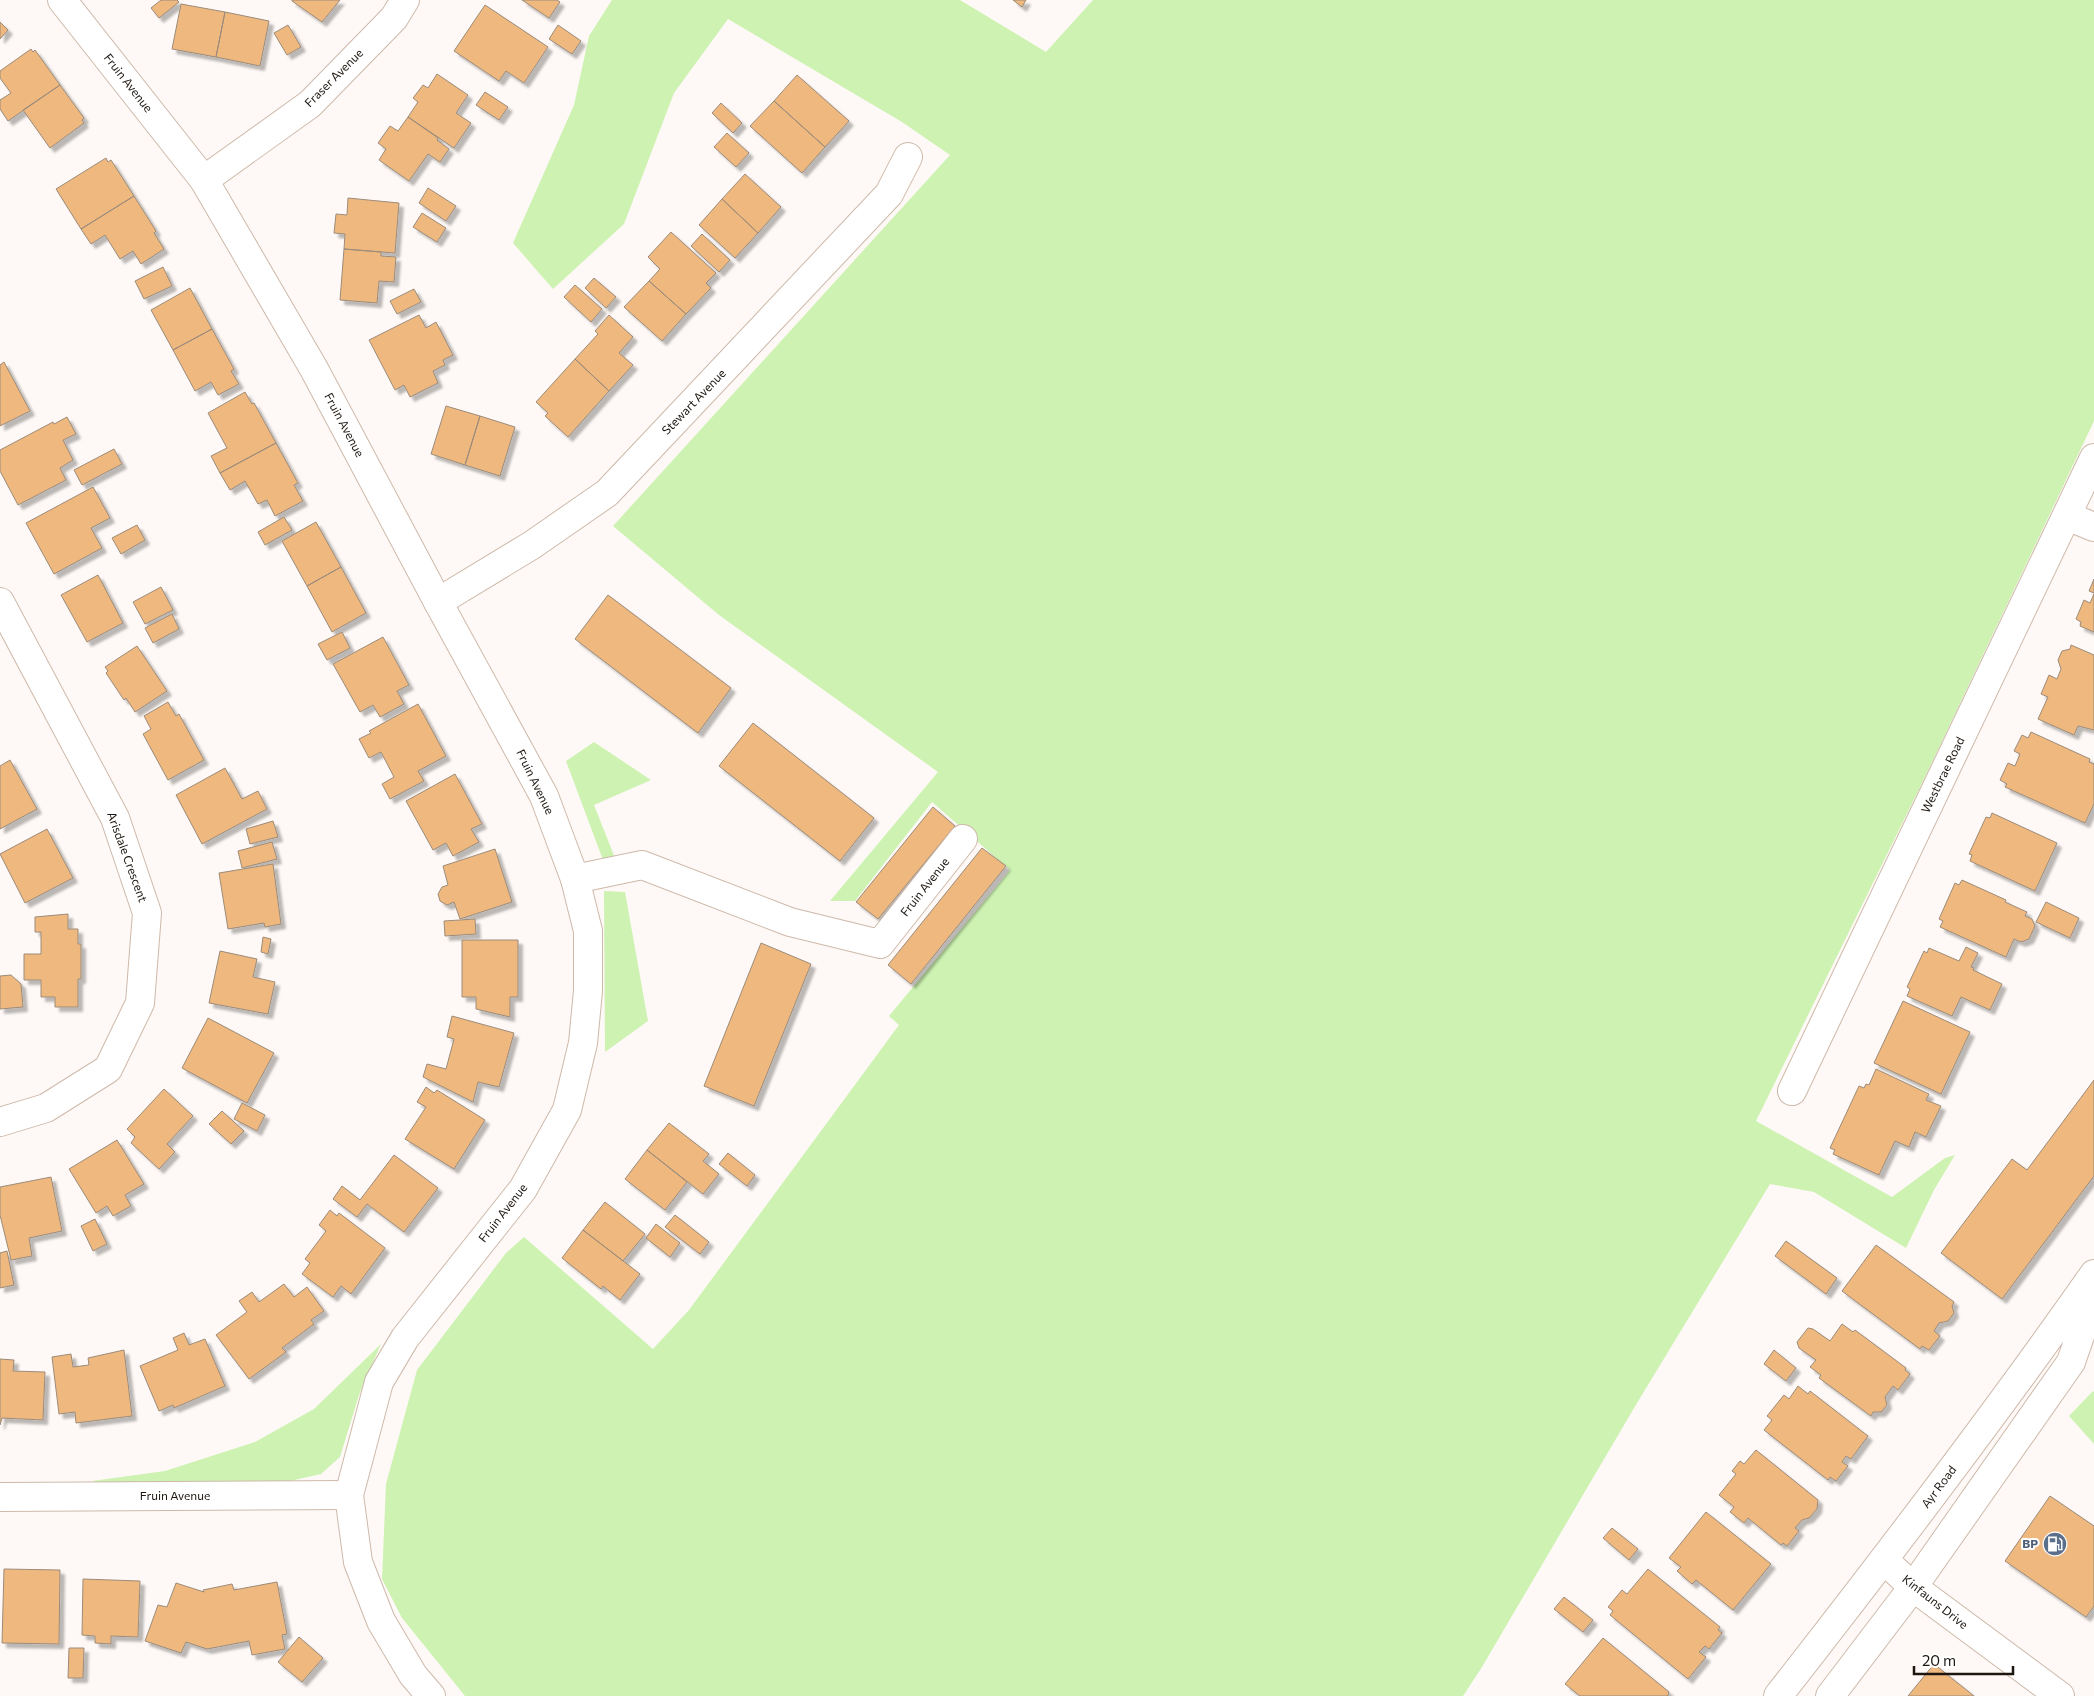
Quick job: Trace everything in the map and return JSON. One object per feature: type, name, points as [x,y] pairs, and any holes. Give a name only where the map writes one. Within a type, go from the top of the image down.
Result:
[{"type":"street","name":"Fruin Avenue","points":[[62,0],[204,180],[314,369],[544,796],[576,879],[588,931],[588,991],[583,1043],[567,1110],[523,1189],[405,1338],[379,1382],[349,1495],[358,1562],[380,1621],[413,1675],[431,1696]]},
{"type":"street","name":"Fraser Avenue","points":[[204,180],[310,104],[394,18],[405,0]]},
{"type":"street","name":"Stewart Avenue","points":[[438,602],[532,545],[607,493],[889,194],[908,157]]},
{"type":"street","name":"Westbrae Road","points":[[1792,1091],[2094,458]]},
{"type":"street","points":[[2067,516],[2094,527]]},
{"type":"street","name":"Arisdale Crescent","points":[[0,602],[115,818],[147,913],[140,1003],[108,1069],[46,1108],[0,1122]]},
{"type":"street","name":"Fruin Avenue","points":[[576,879],[642,865],[790,922],[880,944],[963,839]]},
{"type":"street","name":"Ayr Road","points":[[1778,1696],[1884,1560],[2094,1274]]},
{"type":"street","points":[[1830,1696],[1913,1587],[2071,1362],[2094,1294]]},
{"type":"street","name":"Fruin Avenue","points":[[0,1497],[349,1495]]},
{"type":"street","name":"Kinfauns Drive","points":[[1884,1560],[1913,1587],[2060,1696]]},
{"type":"green space","points":[[612,0],[960,0],[1046,52],[1093,0],[2094,0],[2094,421],[1926,775],[1756,1121],[1892,1197],[1945,1158],[1955,1155],[1934,1190],[1906,1248],[1814,1192],[1770,1184],[1463,1696],[465,1696],[402,1618],[382,1579],[386,1484],[417,1370],[506,1253],[524,1237],[653,1349],[689,1310],[899,1025],[889,1016],[1010,870],[932,802],[855,901],[830,901],[938,772],[719,615],[613,526],[950,155],[902,122],[728,19],[674,93],[624,224],[553,289],[513,243],[574,105],[589,36]]},
{"type":"green space","points":[[594,742],[651,780],[594,805],[615,858],[603,860],[566,761]]},
{"type":"green space","points":[[604,891],[625,892],[648,1021],[605,1052]]},
{"type":"green space","points":[[381,1344],[359,1395],[340,1457],[321,1474],[290,1481],[106,1484],[92,1481],[165,1471],[255,1442],[314,1409]]},
{"type":"green space","points":[[2094,1392],[2094,1444],[2069,1416]]},
{"type":"building","points":[[161,0],[177,0],[179,2],[159,18],[151,8]]},
{"type":"building","points":[[292,0],[340,0],[322,22],[292,1]]},
{"type":"building","points":[[522,0],[557,0],[560,2],[549,18]]},
{"type":"building","points":[[1013,0],[1026,0],[1022,7]]},
{"type":"building","points":[[181,4],[225,12],[216,57],[172,49]]},
{"type":"building","points":[[485,5],[548,47],[524,83],[506,71],[499,81],[454,51]]},
{"type":"building","points":[[225,12],[269,21],[260,66],[216,57]]},
{"type":"building","points":[[0,22],[8,30],[0,39]]},
{"type":"building","points":[[288,25],[301,47],[287,55],[274,33]]},
{"type":"building","points":[[558,25],[581,41],[572,54],[549,39]]},
{"type":"building","points":[[31,49],[33,52],[35,50],[60,85],[8,121],[0,109],[0,100],[11,93],[0,78],[0,71]]},
{"type":"building","points":[[437,74],[468,95],[456,113],[471,123],[454,148],[408,117],[418,102],[413,98],[423,85],[428,88]]},
{"type":"building","points":[[797,75],[849,121],[825,147],[774,101]]},
{"type":"building","points":[[60,85],[84,118],[82,120],[84,123],[50,148],[23,110]]},
{"type":"building","points":[[485,92],[508,107],[499,120],[476,105]]},
{"type":"building","points":[[774,101],[825,147],[802,173],[750,126]]},
{"type":"building","points":[[721,103],[742,123],[733,133],[712,113]]},
{"type":"building","points":[[408,117],[438,138],[437,140],[449,149],[440,162],[428,154],[409,181],[379,160],[386,149],[378,143],[390,126],[398,131]]},
{"type":"building","points":[[727,133],[749,153],[736,167],[714,147]]},
{"type":"building","points":[[106,158],[108,162],[111,160],[134,196],[81,229],[56,189]]},
{"type":"building","points":[[745,174],[781,207],[758,233],[722,199]]},
{"type":"building","points":[[428,188],[456,206],[446,221],[419,203]]},
{"type":"building","points":[[134,196],[156,231],[154,233],[164,249],[141,264],[133,251],[120,259],[105,235],[91,244],[81,229]]},
{"type":"building","points":[[348,198],[399,203],[395,253],[344,249],[345,234],[334,233],[336,214],[347,215]]},
{"type":"building","points":[[722,199],[758,233],[735,258],[699,225]]},
{"type":"building","points":[[422,213],[446,228],[437,242],[413,227]]},
{"type":"building","points":[[671,232],[716,273],[706,283],[711,288],[686,314],[649,281],[660,269],[648,257]]},
{"type":"building","points":[[702,234],[730,260],[719,272],[691,246]]},
{"type":"building","points":[[344,249],[381,252],[381,256],[396,257],[394,282],[379,281],[377,303],[340,300]]},
{"type":"building","points":[[163,267],[172,286],[144,299],[135,281]]},
{"type":"building","points":[[594,278],[616,297],[606,308],[585,288]]},
{"type":"building","points":[[649,281],[686,314],[662,341],[624,307]]},
{"type":"building","points":[[575,285],[602,309],[591,322],[564,297]]},
{"type":"building","points":[[190,288],[212,329],[173,350],[151,310]]},
{"type":"building","points":[[414,289],[421,302],[397,314],[390,301]]},
{"type":"building","points":[[419,315],[426,328],[436,322],[453,355],[443,360],[445,365],[433,371],[438,383],[410,397],[404,385],[395,390],[369,340]]},
{"type":"building","points":[[609,315],[633,337],[619,353],[633,365],[609,391],[575,359],[598,334],[595,331]]},
{"type":"building","points":[[212,329],[234,369],[231,371],[239,384],[218,395],[211,382],[195,391],[173,350]]},
{"type":"building","points":[[575,359],[609,391],[568,437],[545,416],[548,413],[536,402]]},
{"type":"building","points":[[4,362],[30,411],[0,426],[0,365]]},
{"type":"building","points":[[245,392],[252,404],[254,403],[276,443],[220,473],[211,456],[227,448],[208,413]]},
{"type":"building","points":[[446,406],[480,416],[465,465],[431,454]]},
{"type":"building","points":[[480,416],[515,427],[500,476],[465,465]]},
{"type":"building","points":[[67,417],[76,434],[63,440],[73,460],[60,468],[66,480],[18,505],[0,471],[0,450],[53,422],[54,424]]},
{"type":"building","points":[[276,443],[298,483],[294,485],[303,501],[275,516],[267,500],[258,504],[245,481],[230,490],[220,473]]},
{"type":"building","points":[[114,449],[122,464],[82,485],[74,470]]},
{"type":"building","points":[[93,487],[110,518],[91,528],[102,548],[54,574],[26,523]]},
{"type":"building","points":[[284,517],[292,530],[265,545],[258,532]]},
{"type":"building","points":[[316,522],[341,567],[307,586],[282,541]]},
{"type":"building","points":[[137,525],[145,540],[121,554],[112,538]]},
{"type":"building","points":[[341,567],[366,613],[332,632],[307,586]]},
{"type":"building","points":[[98,575],[123,623],[87,642],[61,595]]},
{"type":"building","points":[[2094,579],[2094,593],[2089,591]]},
{"type":"building","points":[[161,587],[173,610],[145,624],[133,602]]},
{"type":"building","points":[[2094,594],[2094,632],[2080,626],[2081,622],[2076,619],[2084,600],[2090,603]]},
{"type":"building","points":[[608,595],[731,688],[698,733],[575,639]]},
{"type":"building","points":[[172,614],[179,629],[153,643],[145,628]]},
{"type":"building","points":[[342,632],[350,648],[327,660],[318,644]]},
{"type":"building","points":[[383,637],[409,685],[397,691],[404,704],[380,717],[373,705],[360,712],[333,664]]},
{"type":"building","points":[[2071,645],[2094,655],[2094,730],[2078,726],[2074,735],[2038,719],[2048,697],[2041,694],[2049,675],[2057,679],[2061,669],[2058,660],[2062,651],[2070,649]]},
{"type":"building","points":[[137,646],[167,691],[135,712],[126,698],[124,700],[106,673],[108,671],[105,667]]},
{"type":"building","points":[[168,702],[176,716],[179,714],[204,760],[168,780],[143,734],[151,729],[144,716]]},
{"type":"building","points":[[418,704],[446,756],[418,771],[424,781],[390,799],[382,784],[394,777],[381,752],[369,758],[359,739],[371,733],[369,731]]},
{"type":"building","points":[[753,723],[874,818],[840,861],[719,766]]},
{"type":"building","points":[[2031,732],[2090,759],[2089,762],[2094,764],[2094,804],[2085,823],[2005,787],[2007,784],[2000,780],[2008,763],[2015,766],[2020,754],[2014,751],[2022,735],[2028,738]]},
{"type":"building","points":[[10,760],[37,809],[0,829],[0,766]]},
{"type":"building","points":[[225,768],[242,799],[258,791],[267,809],[202,844],[176,795]]},
{"type":"building","points":[[455,774],[482,824],[471,829],[479,842],[453,856],[446,843],[433,850],[406,801]]},
{"type":"building","points":[[933,807],[955,826],[878,919],[856,902]]},
{"type":"building","points":[[1992,813],[2057,843],[2035,891],[1970,861],[1972,855],[1969,854],[1986,817],[1990,818]]},
{"type":"building","points":[[273,821],[278,837],[250,844],[246,829]]},
{"type":"building","points":[[47,829],[73,878],[25,903],[0,854]]},
{"type":"building","points":[[272,842],[277,859],[242,868],[238,851]]},
{"type":"building","points":[[982,848],[1006,866],[911,984],[888,965]]},
{"type":"building","points":[[495,849],[512,902],[460,919],[454,902],[447,905],[440,901],[438,894],[442,887],[448,885],[443,866]]},
{"type":"building","points":[[273,864],[281,924],[265,927],[264,923],[228,929],[219,873]]},
{"type":"building","points":[[1962,880],[2027,912],[2025,916],[2032,919],[2035,926],[2029,939],[2021,942],[2014,939],[2006,957],[1940,927],[1943,921],[1939,919],[1955,883],[1959,885]]},
{"type":"building","points":[[2046,902],[2079,918],[2070,938],[2036,922]]},
{"type":"building","points":[[68,914],[68,929],[78,929],[78,944],[81,944],[81,979],[78,979],[78,1007],[55,1007],[55,997],[41,997],[41,980],[24,980],[24,954],[41,954],[41,932],[35,932],[35,917]]},
{"type":"building","points":[[475,919],[476,934],[445,936],[444,921]]},
{"type":"building","points":[[263,937],[271,939],[268,954],[261,952]]},
{"type":"building","points":[[462,940],[518,940],[518,997],[510,997],[510,1017],[476,1009],[476,997],[462,997]]},
{"type":"building","points":[[761,943],[811,964],[754,1106],[704,1086]]},
{"type":"building","points":[[1966,947],[1978,953],[1971,967],[1974,968],[1973,970],[2002,984],[1990,1010],[1961,997],[1952,1016],[1907,996],[1910,989],[1907,987],[1924,951],[1927,953],[1929,948],[1959,961]]},
{"type":"building","points":[[220,951],[257,959],[253,977],[275,982],[268,1014],[209,1003]]},
{"type":"building","points":[[11,975],[21,984],[23,1007],[0,1009],[0,976]]},
{"type":"building","points":[[1903,1001],[1970,1032],[1941,1094],[1874,1063]]},
{"type":"building","points":[[452,1016],[514,1033],[499,1087],[478,1082],[473,1102],[423,1077],[427,1064],[446,1069],[454,1039],[447,1037]]},
{"type":"building","points":[[208,1018],[274,1053],[247,1103],[182,1068]]},
{"type":"building","points":[[1876,1069],[1929,1094],[1926,1100],[1941,1106],[1926,1137],[1915,1132],[1909,1147],[1895,1141],[1879,1175],[1833,1154],[1835,1150],[1830,1148],[1859,1086],[1864,1088],[1866,1084],[1869,1085]]},
{"type":"building","points":[[2094,1080],[2094,1176],[2002,1299],[1941,1253],[2012,1159],[2027,1170]]},
{"type":"building","points":[[426,1087],[434,1093],[437,1090],[485,1120],[454,1169],[405,1139],[426,1107],[417,1102]]},
{"type":"building","points":[[164,1089],[193,1116],[167,1144],[175,1152],[159,1169],[131,1143],[135,1137],[127,1129]]},
{"type":"building","points":[[242,1103],[265,1115],[257,1131],[234,1119]]},
{"type":"building","points":[[222,1111],[244,1131],[231,1144],[209,1124]]},
{"type":"building","points":[[669,1123],[709,1154],[703,1161],[719,1174],[703,1194],[647,1150]]},
{"type":"building","points":[[117,1140],[144,1184],[125,1195],[131,1206],[113,1216],[107,1206],[96,1213],[69,1169]]},
{"type":"building","points":[[647,1150],[687,1182],[665,1210],[625,1179]]},
{"type":"building","points":[[728,1153],[755,1175],[747,1186],[719,1164]]},
{"type":"building","points":[[394,1155],[438,1188],[404,1232],[367,1204],[357,1217],[333,1199],[342,1186],[360,1200]]},
{"type":"building","points":[[51,1177],[62,1231],[29,1238],[32,1256],[11,1260],[0,1215],[0,1187]]},
{"type":"building","points":[[605,1202],[645,1234],[623,1261],[583,1230]]},
{"type":"building","points":[[330,1210],[337,1216],[339,1213],[385,1248],[351,1294],[341,1286],[333,1297],[302,1274],[310,1263],[305,1259],[326,1231],[319,1225]]},
{"type":"building","points":[[675,1215],[709,1242],[700,1254],[665,1227]]},
{"type":"building","points":[[95,1219],[107,1244],[93,1251],[81,1226]]},
{"type":"building","points":[[656,1224],[680,1243],[670,1257],[646,1238]]},
{"type":"building","points":[[583,1230],[640,1274],[620,1300],[603,1286],[601,1289],[562,1258]]},
{"type":"building","points":[[1786,1241],[1837,1278],[1826,1294],[1775,1256]]},
{"type":"building","points":[[1876,1245],[1954,1302],[1952,1306],[1954,1313],[1948,1321],[1939,1323],[1934,1331],[1940,1336],[1929,1350],[1922,1346],[1920,1349],[1842,1291]]},
{"type":"building","points":[[7,1251],[14,1285],[0,1288],[0,1253]]},
{"type":"building","points":[[284,1284],[294,1297],[307,1287],[324,1311],[311,1320],[314,1324],[282,1348],[286,1352],[249,1379],[216,1335],[247,1312],[239,1301],[252,1292],[259,1302]]},
{"type":"building","points":[[1842,1324],[1853,1332],[1855,1330],[1906,1368],[1905,1370],[1910,1374],[1898,1390],[1893,1386],[1885,1397],[1887,1405],[1881,1412],[1873,1412],[1871,1416],[1819,1378],[1821,1375],[1810,1367],[1816,1360],[1799,1348],[1797,1342],[1808,1328],[1813,1329],[1830,1341]]},
{"type":"building","points":[[184,1333],[189,1345],[205,1339],[225,1386],[174,1408],[173,1405],[159,1411],[140,1366],[178,1350],[173,1338]]},
{"type":"building","points":[[124,1350],[132,1416],[76,1423],[75,1412],[59,1414],[52,1357],[71,1354],[73,1367],[89,1365],[88,1358]]},
{"type":"building","points":[[1774,1350],[1796,1368],[1786,1381],[1764,1364]]},
{"type":"building","points":[[0,1359],[14,1360],[13,1371],[45,1372],[43,1420],[2,1418],[0,1425]]},
{"type":"building","points":[[1798,1386],[1808,1394],[1810,1391],[1868,1436],[1851,1459],[1846,1456],[1842,1462],[1848,1466],[1836,1481],[1830,1477],[1828,1480],[1764,1430],[1772,1420],[1767,1416],[1784,1395],[1789,1399]]},
{"type":"building","points":[[1756,1450],[1818,1500],[1817,1509],[1809,1518],[1802,1520],[1795,1528],[1799,1531],[1787,1546],[1783,1543],[1781,1545],[1748,1518],[1744,1523],[1730,1512],[1734,1507],[1719,1495],[1736,1474],[1732,1471],[1740,1461],[1744,1464]]},
{"type":"building","name":"BP","points":[[2050,1496],[2094,1526],[2094,1606],[2086,1617],[2005,1561]]},
{"type":"building","points":[[1706,1512],[1771,1564],[1733,1610],[1696,1580],[1692,1584],[1677,1571],[1681,1567],[1669,1558]]},
{"type":"building","points":[[1612,1528],[1638,1549],[1629,1560],[1603,1538]]},
{"type":"building","points":[[4,1569],[60,1570],[59,1644],[2,1643]]},
{"type":"building","points":[[1648,1569],[1720,1627],[1718,1630],[1722,1633],[1709,1649],[1705,1646],[1699,1652],[1706,1657],[1688,1679],[1610,1615],[1613,1611],[1608,1607],[1622,1590],[1627,1594]]},
{"type":"building","points":[[83,1579],[140,1581],[138,1637],[111,1636],[111,1644],[95,1643],[95,1636],[82,1635]]},
{"type":"building","points":[[277,1582],[287,1634],[282,1635],[285,1649],[252,1655],[249,1641],[207,1649],[186,1642],[181,1653],[145,1641],[158,1605],[167,1607],[176,1583],[204,1592],[203,1590],[232,1584],[234,1590]]},
{"type":"building","points":[[1564,1597],[1593,1620],[1583,1632],[1554,1609]]},
{"type":"building","points":[[299,1637],[323,1658],[302,1682],[278,1662]]},
{"type":"building","points":[[1603,1638],[1669,1692],[1668,1696],[1580,1696],[1565,1684]]},
{"type":"building","points":[[69,1648],[84,1648],[83,1678],[68,1678]]},
{"type":"building","points":[[1934,1664],[1974,1696],[1908,1696]]},
{"type":"place","name":"BP","points":[[2055,1544]]}]
